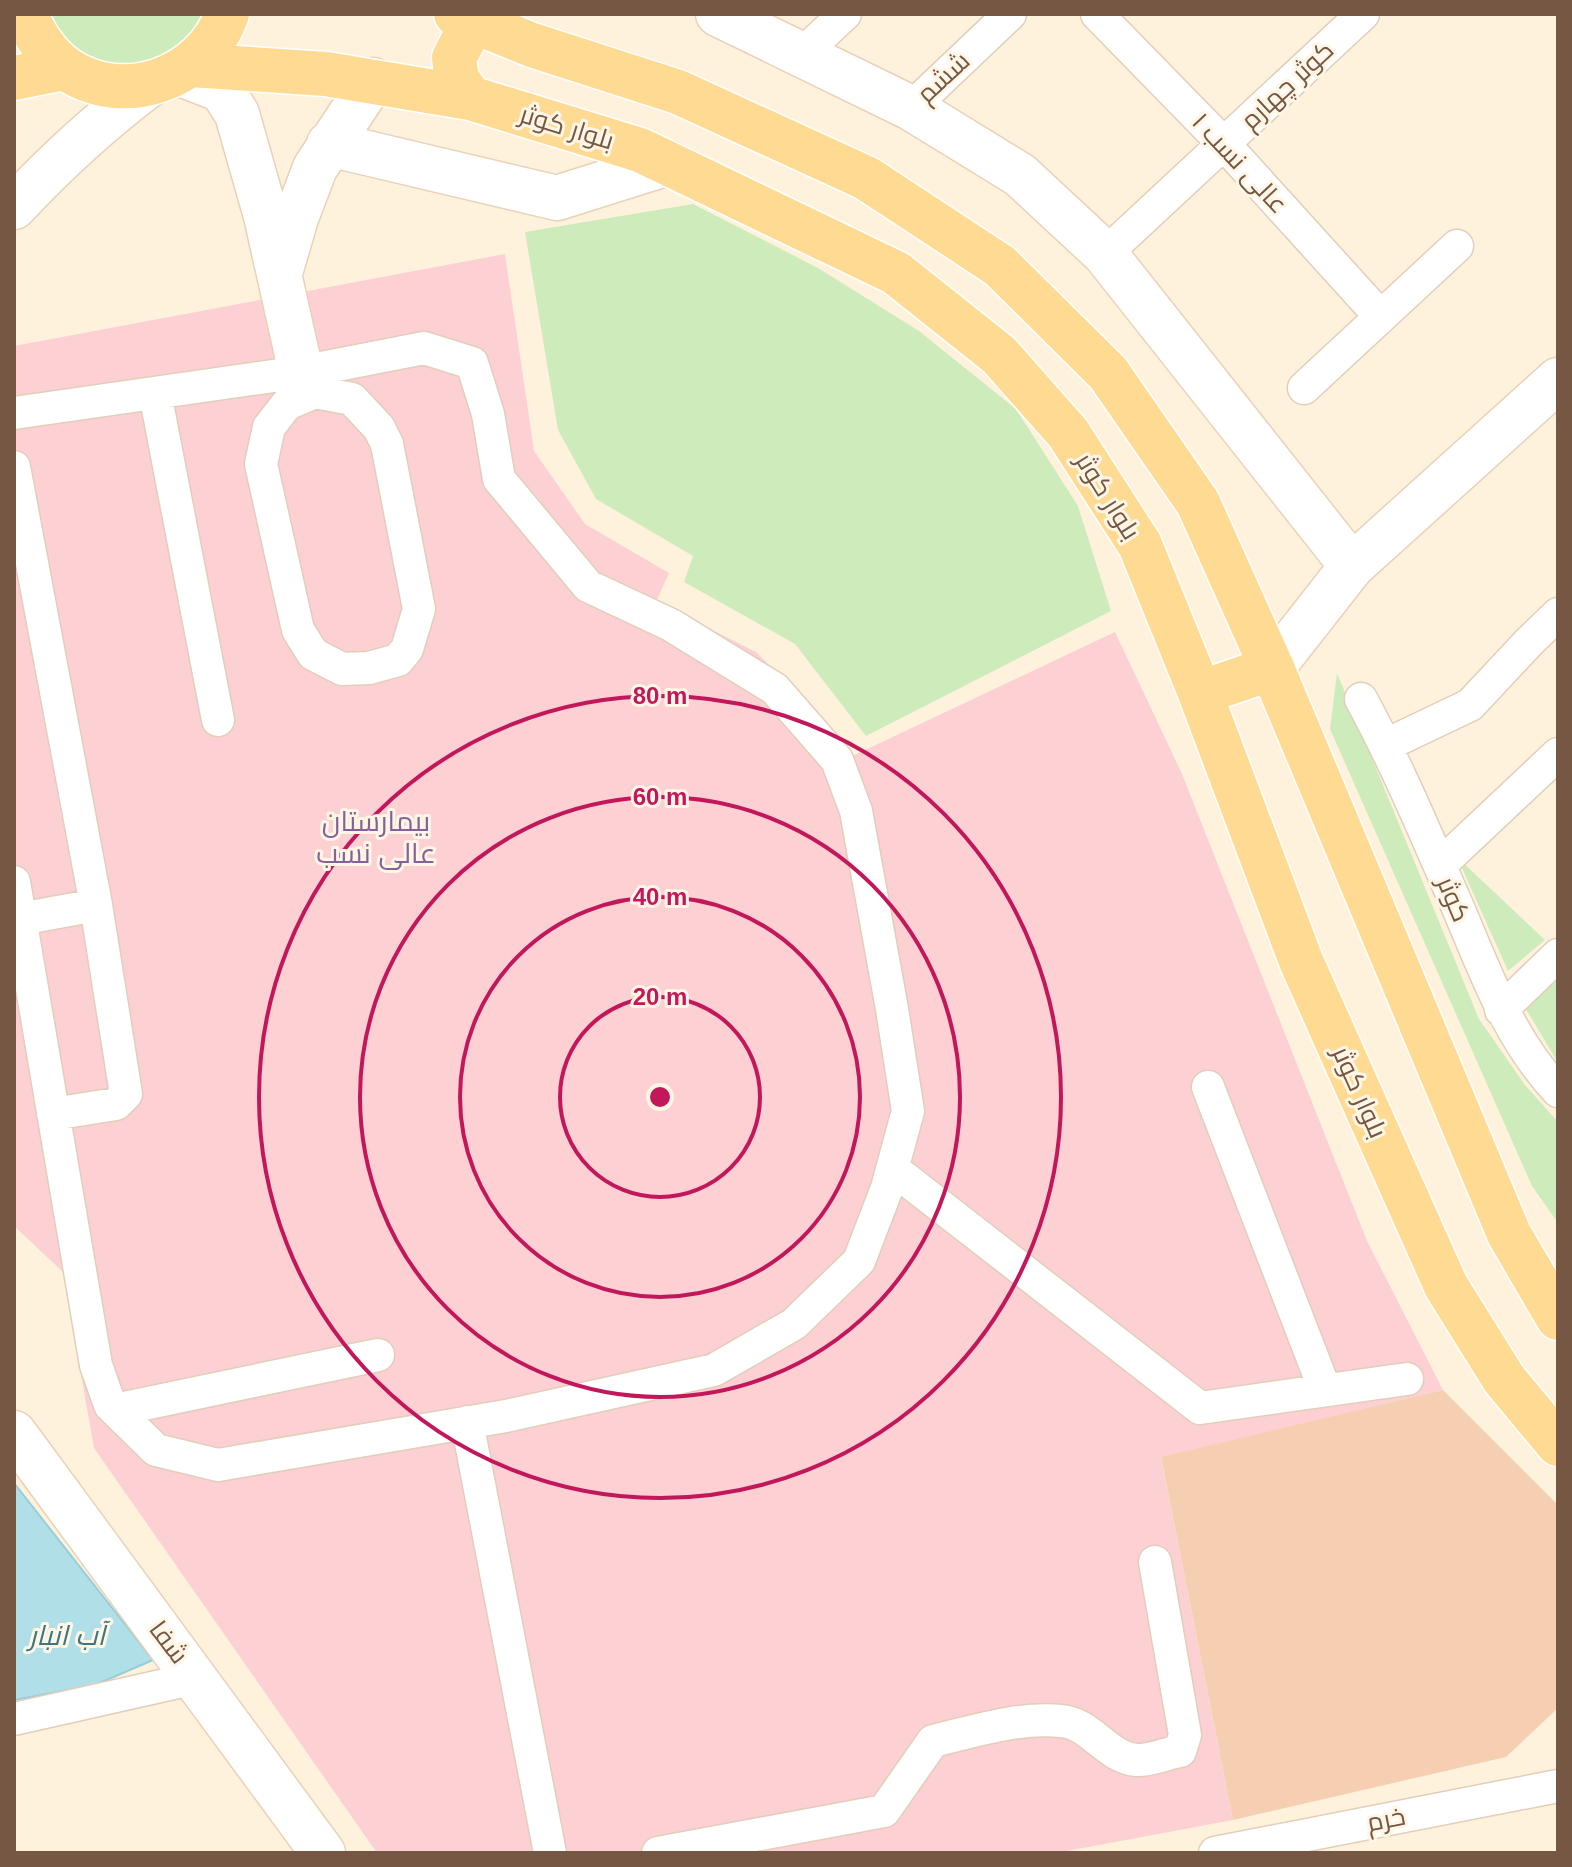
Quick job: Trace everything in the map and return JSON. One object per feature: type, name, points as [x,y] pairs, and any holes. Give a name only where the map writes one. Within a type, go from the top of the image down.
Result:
[{"type":"main road","points":[[25,14],[39,42],[64,68]]},
{"type":"main road","points":[[173,74],[212,43],[227,14]]},
{"type":"main road","points":[[470,98],[457,79],[454,58],[466,35],[475,28],[472,20]]},
{"type":"main road","points":[[472,20],[532,45],[678,92],[851,172],[1000,266],[1108,373],[1198,503],[1272,668],[1509,1234],[1558,1318]]},
{"type":"main road","points":[[14,78],[64,68]]},
{"type":"main road","name":"بلوار کوثر","points":[[64,68],[91,81],[120,87],[173,74],[326,74],[373,80],[470,98],[640,150],[896,273],[999,355],[1068,433],[1140,545],[1200,693],[1301,961],[1446,1286],[1504,1379],[1558,1444]]},
{"type":"main road","points":[[1200,693],[1272,668]]},
{"type":"street","points":[[718,14],[911,108],[1020,175],[1105,254],[1352,566]]},
{"type":"street","points":[[803,53],[845,14]]},
{"type":"street","name":"ششم","points":[[911,108],[1010,14]]},
{"type":"street","name":"عالی نسب ۱","points":[[1097,14],[1224,144],[1380,316]]},
{"type":"street","name":"کوثر چهارم","points":[[1105,254],[1363,14]]},
{"type":"street","points":[[14,207],[54,164],[113,112],[173,74],[222,90],[237,114],[266,216],[279,279],[294,388]]},
{"type":"street","points":[[279,279],[296,218],[315,168],[373,80]]},
{"type":"street","points":[[329,144],[557,198],[668,163]]},
{"type":"street","points":[[1304,388],[1457,246]]},
{"type":"street","points":[[14,413],[155,393],[294,388],[352,399],[379,428],[387,444],[419,609],[407,649],[398,660],[369,668],[342,669],[313,654],[298,630],[261,464],[269,427],[294,388],[424,348],[472,363],[488,414],[499,479],[588,586],[671,625],[775,689],[837,760],[856,811],[908,1111],[893,1169],[859,1261],[794,1324],[714,1370],[506,1416],[218,1465],[156,1450],[110,1405],[96,1365],[14,882]]},
{"type":"street","points":[[1272,668],[1352,566],[1558,380]]},
{"type":"street","points":[[155,393],[218,720]]},
{"type":"street","points":[[14,467],[96,905],[126,1094],[116,1104],[53,1114]]},
{"type":"street","points":[[1386,745],[1470,705],[1548,630]]},
{"type":"street","name":"کوثر","points":[[1361,699],[1386,745],[1501,1010],[1543,1076],[1558,1091]]},
{"type":"street","points":[[1440,865],[1558,754]]},
{"type":"street","points":[[20,919],[96,905]]},
{"type":"street","points":[[1501,1010],[1558,955]]},
{"type":"street","points":[[1208,1087],[1325,1390]]},
{"type":"street","points":[[893,1169],[1200,1408],[1407,1379]]},
{"type":"street","points":[[115,1410],[378,1355]]},
{"type":"street","points":[[467,1422],[550,1853]]},
{"type":"street","name":"شفا","points":[[14,1433],[323,1853]]},
{"type":"street","points":[[658,1853],[884,1811],[933,1741],[1007,1723],[1064,1721],[1087,1730],[1113,1752],[1138,1760],[1180,1751],[1185,1735],[1155,1562]]},
{"type":"street","points":[[14,1719],[196,1678]]},
{"type":"street","name":"خرم","points":[[1215,1853],[1558,1786]]},
{"type":"shaded area","points":[[505,254],[534,451],[585,524],[669,573],[656,602],[756,652],[818,715],[846,759],[1115,632],[1182,774],[1367,1241],[1443,1390],[1161,1458],[1233,1820],[1056,1853],[377,1853],[94,1448],[63,1272],[14,1226],[14,346]]},
{"type":"green space","points":[[50,14],[210,14],[176,54],[123,67],[96,61],[73,46]]},
{"type":"green space","points":[[693,204],[818,268],[919,331],[1016,409],[1078,506],[1111,611],[866,736],[795,644],[684,582],[693,556],[596,499],[558,430],[525,232]]},
{"type":"green space","points":[[1337,673],[1479,1019],[1525,1085],[1558,1122],[1558,1223],[1532,1186],[1330,729]]},
{"type":"green space","points":[[1457,857],[1545,940],[1508,971]]},
{"type":"green space","points":[[1558,978],[1558,1063],[1526,1009]]},
{"type":"water","name":"آب انبار","points":[[14,1483],[153,1660],[95,1685],[14,1700]]},
{"type":"building","points":[[1443,1390],[1558,1505],[1558,1708],[1506,1757],[1233,1820],[1161,1457]]},
{"type":"district","name":"بیمارستان عالی نسب","points":[[376,837]]}]
